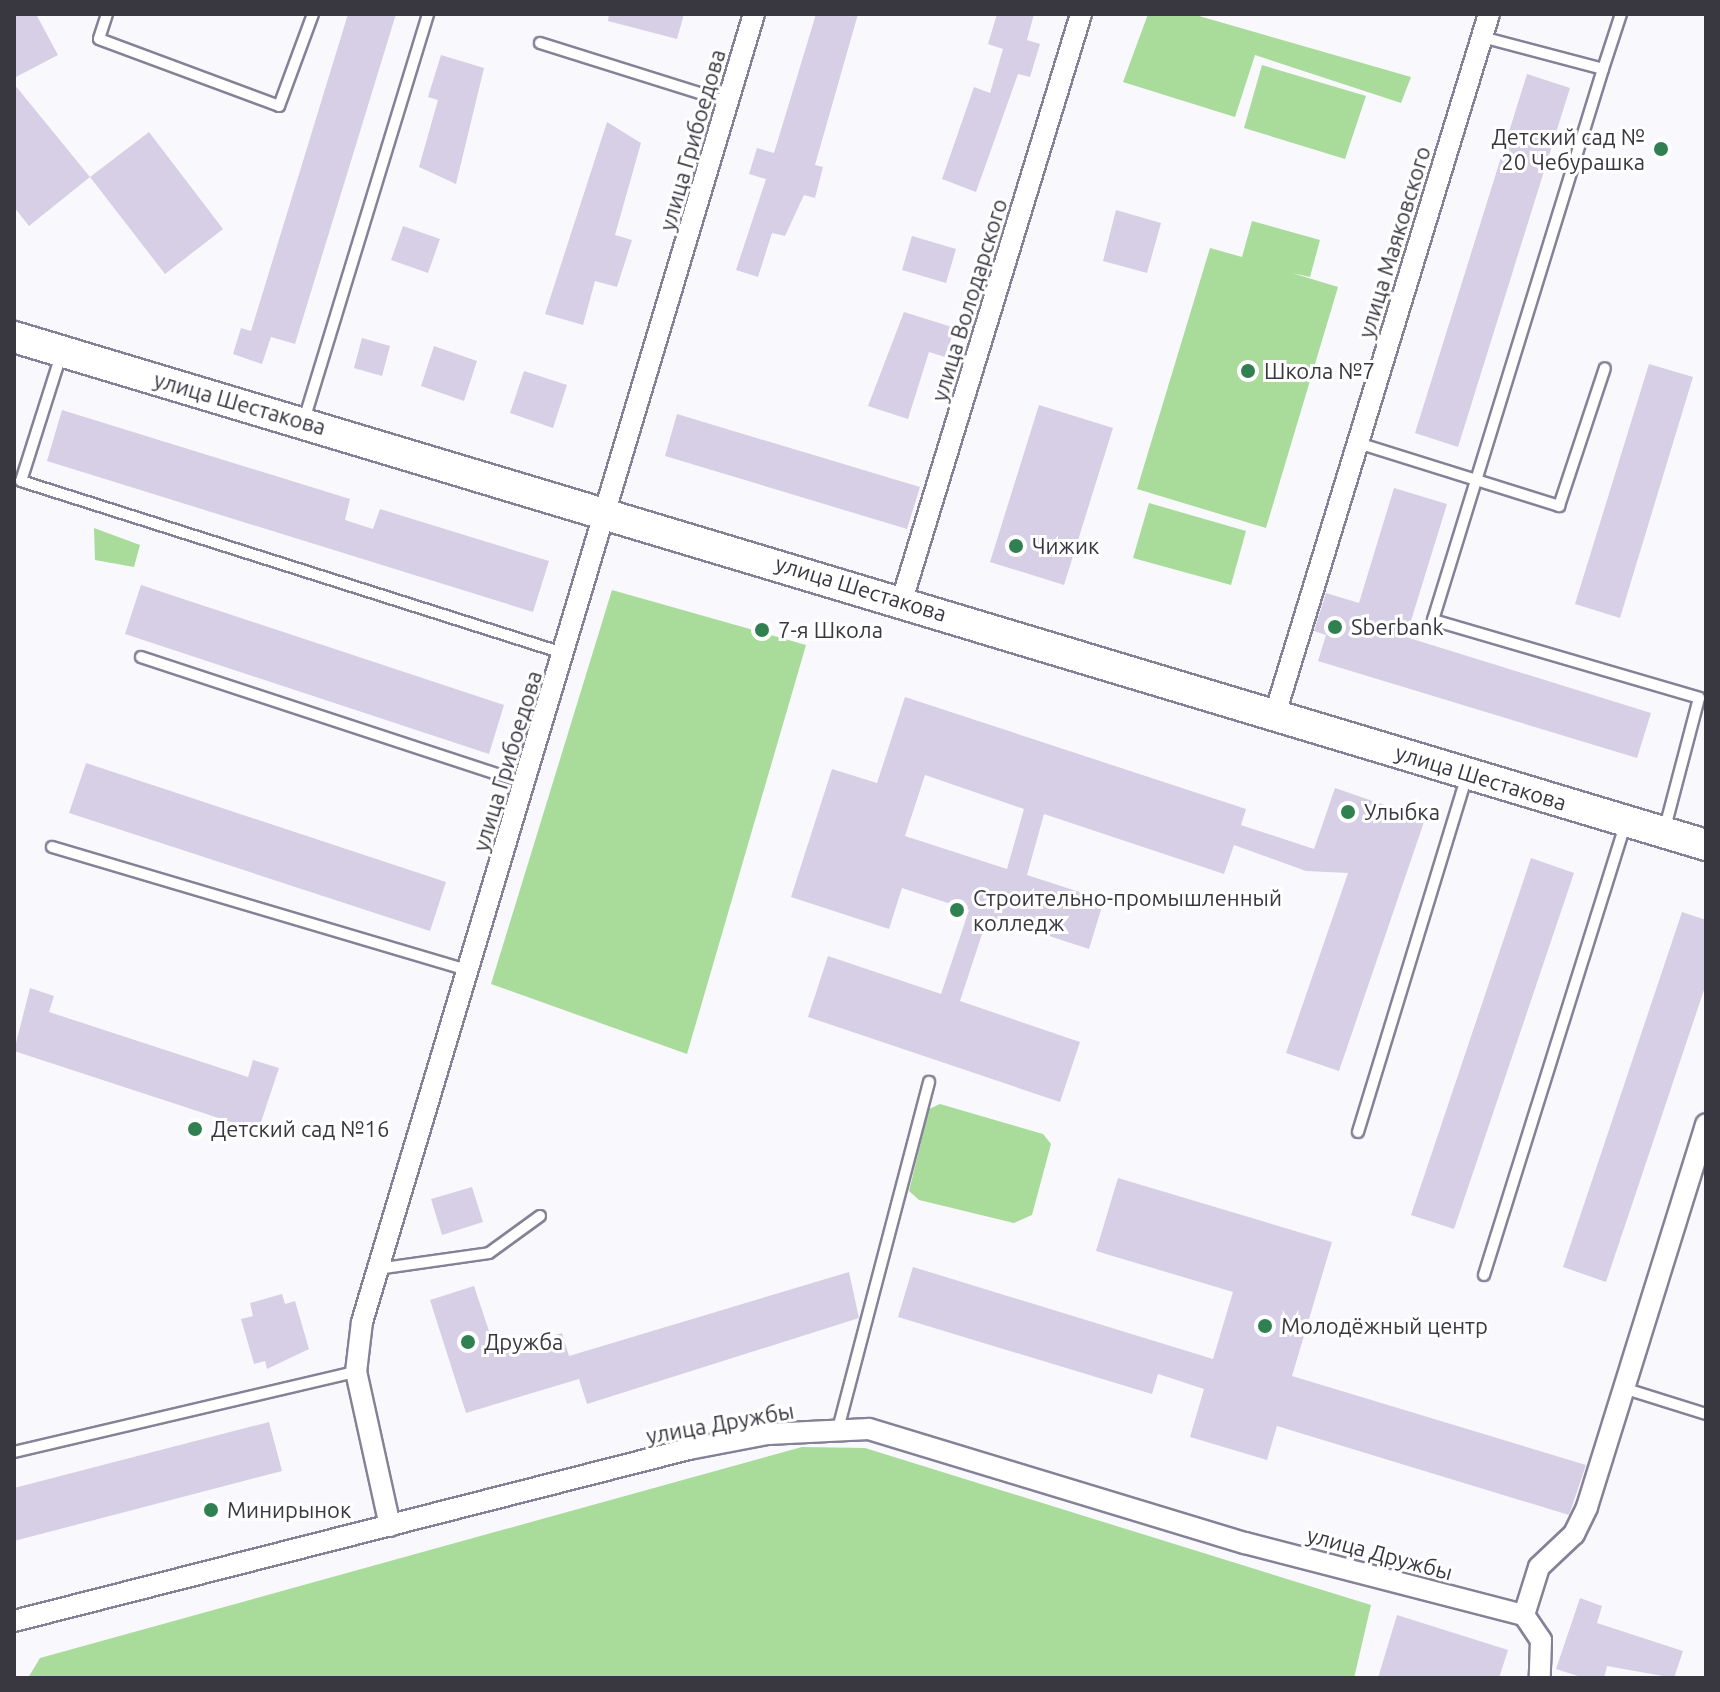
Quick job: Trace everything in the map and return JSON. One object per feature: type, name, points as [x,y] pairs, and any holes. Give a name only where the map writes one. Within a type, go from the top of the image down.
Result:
[{"type":"main road","name":"улица Шестакова","points":[[14,337],[609,511],[1706,845]]},
{"type":"street","name":"улица Грибоедова","points":[[390,1526],[356,1372],[375,1270],[609,511],[754,14]]},
{"type":"street","name":"улица Володарского","points":[[902,600],[1081,14]]},
{"type":"street","name":"улица Маяковского","points":[[1275,714],[1489,14]]},
{"type":"street","points":[[1540,1678],[1541,1640],[1524,1615],[1539,1567],[1574,1534],[1587,1507],[1706,1124]]},
{"type":"street","name":"улица Дружбы","points":[[14,1621],[689,1449],[838,1429],[869,1429],[1245,1543],[1524,1615]]},
{"type":"lane","points":[[107,14],[99,39],[279,106],[313,14]]},
{"type":"lane","points":[[304,422],[428,14]]},
{"type":"lane","points":[[1621,14],[1433,620],[1699,698],[1663,833]]},
{"type":"lane","points":[[1482,37],[1603,69]]},
{"type":"lane","points":[[540,43],[728,102]]},
{"type":"lane","points":[[62,351],[18,480],[564,654]]},
{"type":"lane","points":[[1358,443],[1559,506],[1605,368]]},
{"type":"lane","points":[[141,657],[525,783]]},
{"type":"lane","points":[[1358,1132],[1468,773]]},
{"type":"lane","points":[[1484,1275],[1626,821]]},
{"type":"lane","points":[[52,847],[468,970]]},
{"type":"lane","points":[[838,1429],[929,1082]]},
{"type":"lane","points":[[375,1270],[489,1253],[540,1216]]},
{"type":"lane","points":[[14,1452],[356,1372]]},
{"type":"lane","points":[[1623,1388],[1706,1414]]},
{"type":"green space","points":[[1148,14],[1192,14],[1411,77],[1401,103],[1255,55],[1235,117],[1123,82]]},
{"type":"green space","points":[[1262,65],[1366,96],[1345,159],[1244,128]]},
{"type":"green space","points":[[1252,221],[1320,240],[1310,277],[1292,273],[1338,287],[1266,528],[1137,489],[1210,248],[1242,257]]},
{"type":"green space","points":[[1149,503],[1246,531],[1231,585],[1133,558]]},
{"type":"green space","points":[[94,528],[140,545],[134,567],[95,560]]},
{"type":"green space","points":[[612,590],[806,645],[687,1054],[491,984]]},
{"type":"green space","points":[[940,1104],[1043,1134],[1051,1144],[1032,1215],[1014,1223],[919,1200],[909,1191],[929,1109]]},
{"type":"green space","points":[[802,1447],[865,1448],[1371,1605],[1354,1678],[28,1678],[40,1658]]},
{"type":"building","points":[[14,14],[36,14],[58,55],[14,78]]},
{"type":"building","points":[[348,14],[396,14],[295,344],[271,337],[262,364],[233,354],[241,328],[251,331]]},
{"type":"building","points":[[609,14],[684,14],[677,39],[608,21]]},
{"type":"building","points":[[816,14],[858,14],[815,165],[823,167],[815,198],[804,195],[785,236],[772,233],[758,277],[736,270],[766,179],[749,174],[757,148],[774,153]]},
{"type":"building","points":[[997,14],[1034,14],[1027,40],[1040,44],[1030,77],[1018,74],[976,192],[942,179],[974,87],[990,93],[1003,49],[988,44]]},
{"type":"building","points":[[441,55],[484,68],[456,184],[419,167],[438,100],[428,97]]},
{"type":"building","points":[[1527,74],[1570,88],[1458,447],[1415,433]]},
{"type":"building","points":[[14,84],[90,177],[29,226],[14,207]]},
{"type":"building","points":[[607,122],[641,143],[615,235],[632,240],[617,287],[595,281],[583,325],[545,314]]},
{"type":"building","points":[[149,132],[223,229],[165,274],[90,177]]},
{"type":"building","points":[[1116,210],[1161,223],[1147,273],[1103,261]]},
{"type":"building","points":[[403,226],[440,239],[428,273],[391,260]]},
{"type":"building","points":[[912,236],[956,249],[946,283],[902,270]]},
{"type":"building","points":[[904,312],[955,328],[945,357],[929,352],[908,419],[868,406]]},
{"type":"building","points":[[362,338],[390,346],[382,376],[354,368]]},
{"type":"building","points":[[434,346],[477,361],[464,401],[421,386]]},
{"type":"building","points":[[1649,364],[1693,377],[1620,618],[1575,604]]},
{"type":"building","points":[[524,371],[567,385],[553,428],[510,413]]},
{"type":"building","points":[[1039,405],[1113,428],[1064,585],[990,562]]},
{"type":"building","points":[[62,410],[350,499],[345,520],[373,529],[380,509],[549,561],[533,612],[47,461]]},
{"type":"building","points":[[677,414],[920,487],[907,529],[665,456]]},
{"type":"building","points":[[1394,488],[1447,504],[1406,637],[1651,713],[1637,758],[1318,661],[1326,635],[1314,631],[1326,593],[1359,603]]},
{"type":"building","points":[[141,585],[504,705],[489,754],[125,634]]},
{"type":"building","points":[[905,697],[1246,809],[1241,825],[1314,849],[1335,788],[1425,819],[1339,1071],[1286,1053],[1348,873],[1306,871],[1234,845],[1224,874],[1044,814],[1027,875],[1104,900],[1089,949],[988,916],[960,1001],[1080,1042],[1060,1102],[808,1017],[828,956],[941,994],[969,910],[902,888],[889,929],[791,897],[832,769],[877,783]],"holes":[[[925,775],[1024,809],[1007,869],[905,836]]]},
{"type":"building","points":[[86,763],[446,882],[430,931],[69,813]]},
{"type":"building","points":[[1531,858],[1574,873],[1454,1229],[1411,1215]]},
{"type":"building","points":[[1682,912],[1706,920],[1706,984],[1606,1282],[1563,1267]]},
{"type":"building","points":[[30,988],[54,996],[49,1012],[248,1077],[253,1060],[279,1068],[258,1131],[14,1051]]},
{"type":"building","points":[[1118,1178],[1332,1242],[1292,1376],[1586,1465],[1569,1515],[1277,1426],[1267,1460],[1190,1437],[1204,1389],[1158,1374],[1152,1394],[898,1317],[913,1267],[1213,1359],[1233,1292],[1096,1251]]},
{"type":"building","points":[[472,1187],[483,1222],[442,1235],[431,1199]]},
{"type":"building","points":[[849,1272],[859,1318],[587,1404],[579,1379],[466,1413],[430,1300],[474,1286],[496,1352],[562,1333],[569,1356]]},
{"type":"building","points":[[282,1294],[285,1304],[295,1301],[309,1349],[267,1369],[265,1361],[254,1364],[241,1319],[253,1316],[250,1303]]},
{"type":"building","points":[[269,1422],[282,1471],[14,1541],[14,1488]]},
{"type":"building","points":[[1580,1598],[1602,1606],[1597,1623],[1683,1651],[1674,1678],[1607,1666],[1604,1678],[1584,1678],[1556,1669]]},
{"type":"building","points":[[1397,1615],[1508,1650],[1499,1678],[1378,1678]]},
{"type":"place","name":"Детский сад № 20 Чебурашка","points":[[1661,149]]},
{"type":"place","name":"Школа №7","points":[[1248,371]]},
{"type":"place","name":"Чижик","points":[[1016,546]]},
{"type":"place","name":"Sberbank","points":[[1335,627]]},
{"type":"place","name":"7-я Школа","points":[[762,630]]},
{"type":"place","name":"Улыбка","points":[[1348,812]]},
{"type":"place","name":"Строительно-промышленный колледж","points":[[957,910]]},
{"type":"place","name":"Детский сад №16","points":[[195,1129]]},
{"type":"place","name":"Молодёжный центр","points":[[1265,1326]]},
{"type":"place","name":"Дружба","points":[[468,1342]]},
{"type":"place","name":"Минирынок","points":[[211,1510]]}]
